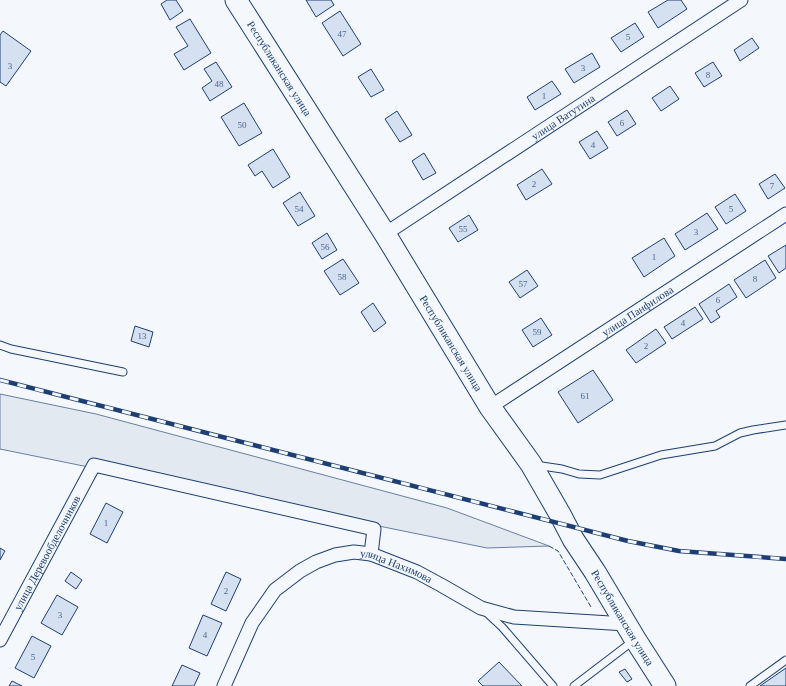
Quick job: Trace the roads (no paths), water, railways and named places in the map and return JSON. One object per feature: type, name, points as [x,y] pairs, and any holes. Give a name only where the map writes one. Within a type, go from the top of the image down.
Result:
[{"type":"main road","name":"Республиканская улица","points":[[236,0],[385,234],[490,407],[531,464],[573,539],[665,686]]},
{"type":"street","name":"улица Ватутина","points":[[385,234],[741,0]]},
{"type":"street","name":"улица Панфилова","points":[[490,407],[786,214]]},
{"type":"street","name":"улица Деревообделочников","points":[[0,640],[94,465],[374,529],[371,554]]},
{"type":"street","name":"улица Нахимова","points":[[224,686],[252,623],[275,590],[300,571],[322,559],[354,552],[371,554],[417,572],[481,608],[514,617],[631,632]]},
{"type":"lane","points":[[0,345],[11,349],[123,372]]},
{"type":"lane","points":[[531,464],[562,469],[579,474],[600,475],[661,455],[715,446],[740,434],[753,430],[786,425]]},
{"type":"lane","points":[[481,608],[502,627],[553,686]]},
{"type":"lane","points":[[574,686],[631,632]]},
{"type":"lane","points":[[750,686],[786,660]]},
{"type":"railway","points":[[0,380],[628,541],[679,551],[786,559]]}]
